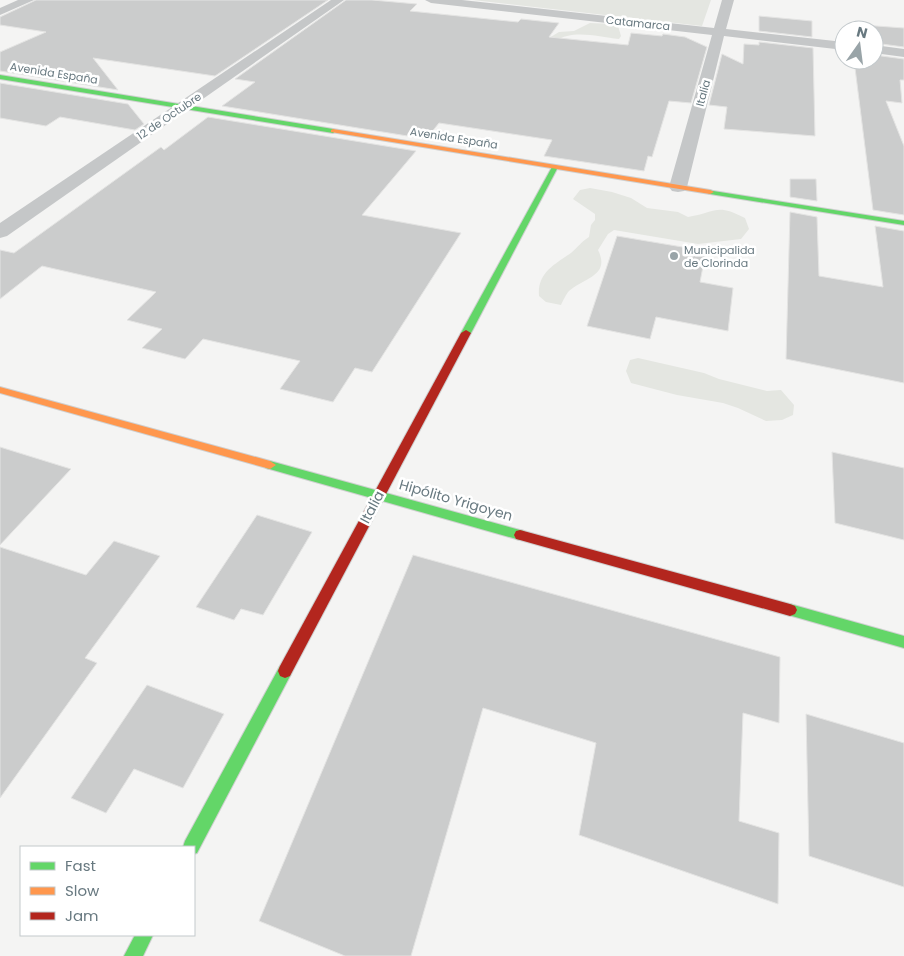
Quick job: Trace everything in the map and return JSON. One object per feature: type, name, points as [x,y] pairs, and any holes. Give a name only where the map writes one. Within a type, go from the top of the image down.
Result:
[{"type":"street","points":[[0,12],[28,0]]},
{"type":"street","name":"12 de Octubre","points":[[0,232],[338,0]]},
{"type":"street","name":"Catamarca","points":[[431,0],[834,45]]},
{"type":"street","name":"Italia","points":[[678,187],[728,0]]},
{"type":"street","points":[[884,50],[904,53]]},
{"type":"street","name":"Avenida España","points":[[0,77],[904,223]]},
{"type":"street","name":"Italia","points":[[191,846],[555,167]]},
{"type":"street","name":"Hipólito Yrigoyen","points":[[0,390],[379,494],[904,642]]},
{"type":"street","points":[[132,956],[143,936]]},
{"type":"shaded area","points":[[473,0],[711,0],[702,26]]},
{"type":"shaded area","points":[[590,23],[618,26],[621,36],[619,39],[570,35],[555,41],[549,38],[559,32],[574,31]]},
{"type":"shaded area","points":[[590,188],[631,198],[647,208],[678,212],[688,217],[716,210],[728,211],[745,218],[749,229],[741,239],[698,244],[614,230],[608,234],[598,250],[601,266],[598,271],[569,291],[561,305],[546,302],[539,296],[539,288],[544,275],[553,265],[571,253],[589,237],[591,225],[595,220],[595,214],[573,199],[580,190]]},
{"type":"shaded area","points":[[638,358],[704,373],[719,379],[767,391],[781,390],[794,405],[793,415],[782,420],[766,421],[723,403],[677,395],[631,383],[626,371],[630,360]]},
{"type":"building","points":[[36,0],[328,0],[215,76],[93,58],[118,90],[0,71],[0,52],[46,32],[0,25],[0,17]]},
{"type":"building","points":[[346,0],[417,4],[410,11],[518,22],[521,19],[559,23],[549,37],[628,45],[631,33],[662,36],[663,34],[685,37],[707,47],[691,103],[669,101],[652,157],[648,156],[644,171],[544,156],[552,140],[439,123],[426,139],[222,106],[255,82],[235,79]]},
{"type":"building","points":[[759,16],[812,21],[812,37],[759,31]]},
{"type":"building","points":[[884,27],[904,28],[904,47],[884,44]]},
{"type":"building","points":[[759,42],[813,48],[815,136],[724,129],[727,107],[709,105],[722,54],[743,64],[744,44],[759,45]]},
{"type":"building","points":[[884,56],[904,59],[904,80],[900,80],[902,103],[886,101],[904,146],[904,215],[873,210],[855,70],[884,70]]},
{"type":"building","points":[[0,83],[128,104],[144,124],[135,130],[60,117],[46,126],[0,118]]},
{"type":"building","points":[[208,117],[416,151],[362,215],[461,233],[372,372],[355,368],[333,402],[280,389],[300,361],[203,339],[185,359],[142,348],[162,329],[127,320],[156,292],[42,266],[0,299],[0,250],[14,253],[161,147],[164,150]]},
{"type":"building","points":[[790,179],[816,179],[817,201],[790,197]]},
{"type":"building","points":[[790,212],[817,217],[819,276],[883,287],[875,226],[904,231],[904,383],[786,359]]},
{"type":"building","points":[[617,236],[706,251],[700,282],[733,288],[728,331],[656,317],[650,339],[587,326]]},
{"type":"building","points":[[0,447],[71,469],[0,545]]},
{"type":"building","points":[[832,452],[904,468],[904,540],[835,523]]},
{"type":"building","points":[[257,515],[312,532],[263,615],[241,609],[234,620],[196,607]]},
{"type":"building","points":[[114,541],[160,556],[85,658],[97,663],[0,798],[0,547],[86,575]]},
{"type":"building","points":[[413,555],[780,657],[779,723],[743,713],[739,821],[779,833],[778,904],[579,835],[596,743],[483,708],[411,956],[345,956],[259,921]]},
{"type":"building","points":[[147,685],[224,714],[183,788],[134,769],[106,813],[71,798]]},
{"type":"building","points":[[806,714],[904,743],[904,887],[809,856]]},
{"type":"traffic: fast","points":[[0,77],[333,131]]},
{"type":"traffic: fast","points":[[466,333],[555,167]]},
{"type":"traffic: fast","points":[[710,192],[904,223]]},
{"type":"traffic: fast","points":[[270,465],[520,535]]},
{"type":"traffic: fast","points":[[790,610],[904,642]]},
{"type":"traffic: fast","points":[[192,846],[285,671]]},
{"type":"traffic: fast","points":[[133,956],[143,936]]},
{"type":"traffic: slow","points":[[333,131],[710,192]]},
{"type":"traffic: slow","points":[[0,390],[270,465]]},
{"type":"traffic: jam","points":[[285,671],[466,333]]},
{"type":"traffic: jam","points":[[520,535],[790,610]]},
{"type":"place","name":"Municipalida de Clorinda","points":[[674,256]]}]
